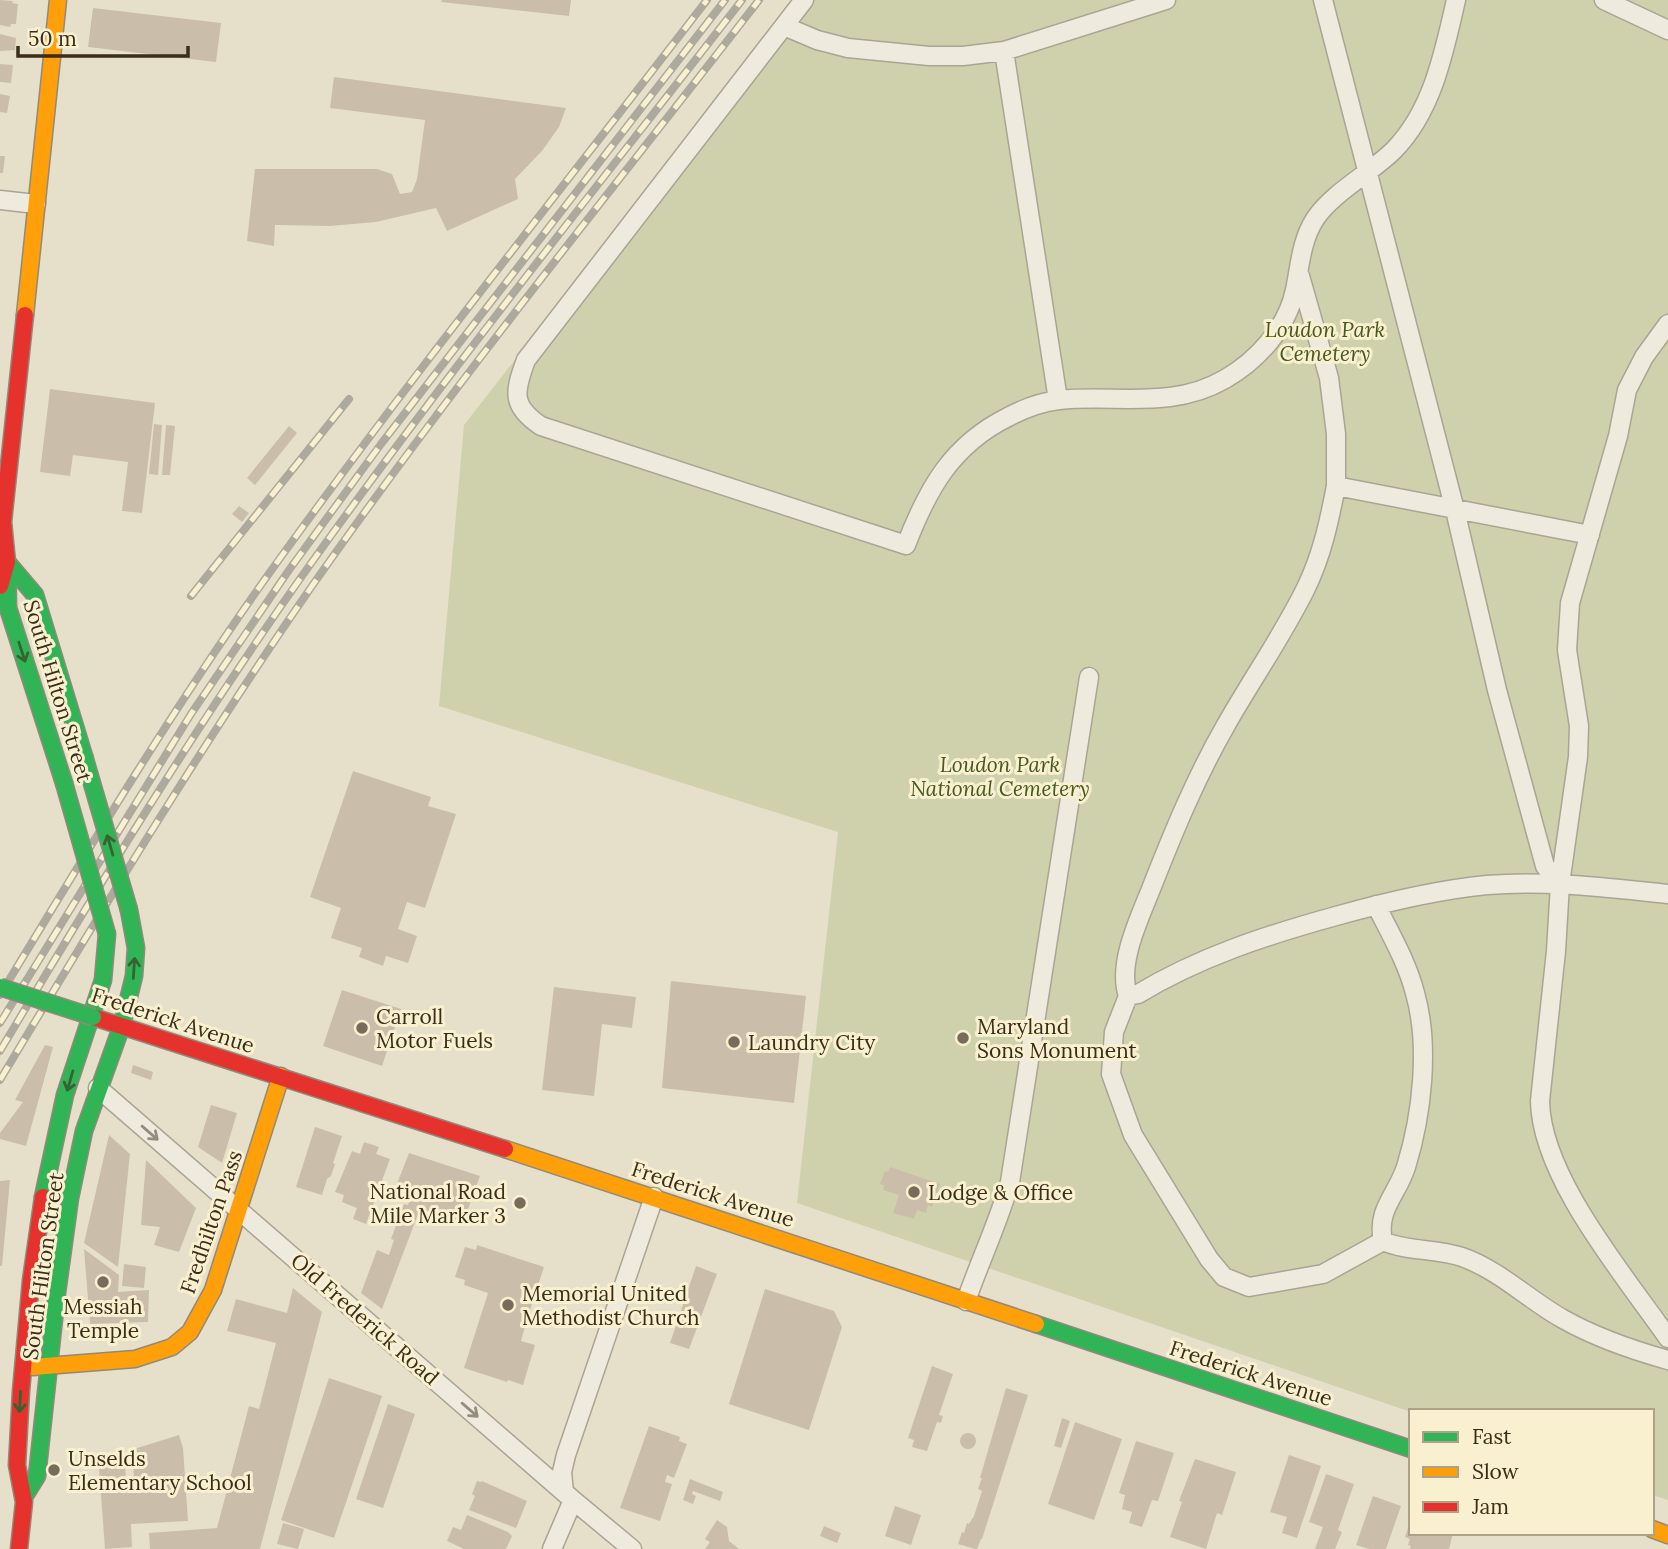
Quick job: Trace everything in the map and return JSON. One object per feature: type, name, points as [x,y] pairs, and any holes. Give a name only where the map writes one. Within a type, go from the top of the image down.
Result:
[{"type":"main road","points":[[0,586],[4,562],[3,522],[58,0]]},
{"type":"main road","name":"South Hilton Street","points":[[4,562],[35,595],[129,910],[135,947],[134,976],[122,1026],[84,1131],[70,1198],[55,1300],[37,1476],[24,1497]]},
{"type":"main road","name":"South Hilton Street","points":[[4,562],[8,608],[64,783],[107,934],[107,964],[93,1017],[79,1052],[48,1169],[22,1367],[17,1473],[24,1497],[19,1549]]},
{"type":"main road","name":"Frederick Avenue","points":[[0,987],[654,1197],[1409,1448]]},
{"type":"main road","name":"Fredhilton Pass","points":[[22,1367],[127,1362],[157,1353],[184,1340],[201,1316],[213,1290],[281,1076]]},
{"type":"street","points":[[804,0],[526,360],[517,393],[518,404],[526,417],[541,426],[906,545],[931,488],[945,466],[989,426],[1018,412],[1058,400],[1169,398],[1195,392],[1222,381],[1243,368],[1264,349],[1278,329],[1295,293],[1306,234],[1316,217],[1394,150],[1412,130],[1433,87],[1457,0]]},
{"type":"street","points":[[784,26],[817,40],[848,48],[889,53],[963,56],[1004,51],[1166,0]]},
{"type":"street","points":[[1324,0],[1455,510],[1497,690],[1545,866],[1560,884]]},
{"type":"street","points":[[1604,0],[1668,30]]},
{"type":"street","points":[[1004,51],[1058,400]]},
{"type":"street","points":[[0,200],[36,204]]},
{"type":"street","points":[[1298,269],[1329,378],[1336,434],[1336,486],[1321,555],[1285,627],[1225,726],[1169,844],[1141,916],[1125,967],[1124,984],[1128,996],[1114,1032],[1111,1074],[1133,1135],[1209,1259],[1224,1277],[1249,1287],[1323,1274],[1383,1241]]},
{"type":"street","points":[[1668,324],[1644,357],[1628,390],[1618,436],[1570,603],[1567,650],[1578,726],[1578,757],[1560,884],[1556,951],[1540,1101],[1540,1120],[1545,1140],[1560,1175],[1586,1220],[1668,1338]]},
{"type":"street","points":[[1336,486],[1590,535]]},
{"type":"street","points":[[966,1301],[1010,1182],[1088,677]]},
{"type":"street","points":[[1128,996],[1138,994],[1211,957],[1276,933],[1428,892],[1489,885],[1560,884],[1668,894]]},
{"type":"street","points":[[1376,905],[1402,957],[1416,993],[1421,1031],[1422,1083],[1415,1136],[1405,1170],[1383,1214],[1380,1226],[1383,1241]]},
{"type":"street","name":"Old Frederick Road","points":[[98,1088],[632,1549]]},
{"type":"street","points":[[552,1549],[569,1497],[562,1472],[566,1455],[654,1197]]},
{"type":"street","points":[[1383,1241],[1398,1248],[1431,1250],[1462,1257],[1496,1275],[1563,1319],[1599,1336],[1668,1360]]},
{"type":"green space","name":"Loudon Park Cemetery","points":[[796,0],[1668,0],[1668,1500],[1654,1496],[1654,1409],[1409,1409],[1409,1411],[797,1203],[838,832],[439,706],[464,425]]},
{"type":"building","points":[[0,0],[18,4],[16,24],[11,24],[10,27],[0,25]]},
{"type":"building","points":[[571,0],[569,16],[441,2]]},
{"type":"building","points":[[93,8],[221,23],[216,62],[88,47]]},
{"type":"building","points":[[0,34],[16,38],[15,50],[0,51]]},
{"type":"building","points":[[0,64],[13,65],[11,83],[0,82]]},
{"type":"building","points":[[334,77],[566,108],[559,127],[542,151],[515,179],[518,199],[447,231],[436,208],[376,222],[330,226],[275,225],[274,246],[247,241],[255,169],[377,169],[392,174],[400,194],[412,192],[417,179],[425,120],[330,108]]},
{"type":"building","points":[[0,94],[10,96],[7,113],[0,112]]},
{"type":"building","points":[[0,156],[5,156],[3,173],[0,173]]},
{"type":"building","points":[[50,389],[155,403],[142,513],[122,511],[128,462],[73,455],[70,476],[40,472]]},
{"type":"building","points":[[154,424],[162,425],[158,475],[149,474]]},
{"type":"building","points":[[166,425],[175,426],[170,475],[162,475]]},
{"type":"building","points":[[289,426],[297,433],[255,485],[247,478]]},
{"type":"building","points":[[239,506],[249,513],[242,522],[232,514]]},
{"type":"building","points":[[353,771],[431,797],[428,806],[456,814],[425,908],[407,902],[398,929],[417,936],[408,963],[386,956],[383,966],[359,957],[362,948],[331,938],[341,908],[310,897]]},
{"type":"building","name":"Laundry City","points":[[671,981],[806,996],[794,1103],[662,1088]]},
{"type":"building","points":[[554,987],[636,997],[632,1028],[602,1024],[594,1096],[542,1090]]},
{"type":"building","name":"Carroll Motor Fuels","points":[[342,990],[401,1009],[382,1066],[323,1046]]},
{"type":"building","points":[[45,1045],[53,1047],[26,1146],[0,1139],[0,1133],[23,1102],[15,1100]]},
{"type":"building","points":[[133,1065],[153,1072],[151,1080],[131,1073]]},
{"type":"building","points":[[211,1105],[237,1113],[222,1163],[198,1147]]},
{"type":"building","points":[[315,1127],[342,1136],[331,1176],[327,1179],[322,1195],[296,1187]]},
{"type":"building","points":[[109,1135],[130,1154],[118,1267],[84,1243]]},
{"type":"building","points":[[364,1142],[379,1147],[376,1154],[390,1159],[366,1224],[353,1219],[357,1208],[342,1202],[344,1195],[335,1192],[352,1151],[360,1154]]},
{"type":"building","points":[[409,1153],[480,1176],[463,1223],[420,1209],[382,1309],[361,1293],[377,1250],[389,1255],[394,1240],[391,1239],[404,1204],[408,1205],[410,1199],[393,1194]]},
{"type":"building","points":[[146,1160],[196,1208],[179,1252],[154,1245],[160,1227],[141,1225]]},
{"type":"building","name":"Lodge & Office","points":[[890,1167],[940,1184],[932,1207],[928,1205],[926,1213],[917,1210],[914,1219],[893,1213],[899,1195],[883,1190],[884,1185],[880,1184],[885,1171],[888,1172]]},
{"type":"building","points":[[10,1180],[2,1266],[0,1266],[0,1181]]},
{"type":"building","name":"Memorial United Methodist Church","points":[[477,1245],[544,1267],[528,1316],[529,1323],[526,1323],[521,1341],[535,1345],[523,1385],[464,1368],[488,1293],[464,1285],[465,1280],[455,1277],[465,1247],[476,1250]]},
{"type":"building","name":"Messiah Temple","points":[[84,1249],[119,1275],[118,1292],[149,1290],[148,1322],[90,1324]]},
{"type":"building","points":[[124,1264],[146,1267],[144,1288],[122,1286]]},
{"type":"building","points":[[696,1266],[717,1274],[689,1349],[670,1343]]},
{"type":"building","points":[[293,1288],[322,1312],[260,1549],[150,1549],[149,1533],[217,1528],[249,1406],[259,1409],[276,1343],[227,1331],[236,1299],[287,1313]]},
{"type":"building","points":[[765,1289],[834,1311],[842,1327],[809,1430],[729,1404]]},
{"type":"building","points":[[932,1366],[953,1374],[939,1415],[943,1416],[941,1423],[937,1422],[927,1451],[912,1447],[914,1440],[908,1438]]},
{"type":"building","points":[[329,1378],[382,1396],[334,1538],[281,1520]]},
{"type":"building","points":[[1006,1388],[1028,1395],[982,1539],[975,1549],[958,1544],[967,1523],[969,1524],[974,1516],[982,1491],[978,1489],[980,1478]]},
{"type":"building","points":[[388,1404],[415,1414],[383,1508],[356,1499]]},
{"type":"building","points":[[1062,1418],[1070,1421],[1061,1448],[1054,1446]]},
{"type":"building","points":[[1075,1422],[1122,1439],[1094,1520],[1048,1504]]},
{"type":"building","points":[[649,1426],[680,1437],[679,1441],[687,1444],[674,1478],[667,1475],[665,1482],[672,1484],[660,1521],[620,1508]]},
{"type":"building","points":[[968,1433],[974,1435],[974,1447],[968,1449],[962,1447],[960,1441],[962,1435]]},
{"type":"building","points":[[179,1435],[183,1448],[188,1521],[131,1524],[132,1547],[105,1549],[98,1455],[124,1453],[126,1479],[134,1478],[133,1462],[138,1462],[134,1449]]},
{"type":"building","points":[[1136,1441],[1174,1453],[1158,1501],[1152,1500],[1142,1527],[1129,1523],[1132,1512],[1122,1509],[1125,1495],[1119,1493]]},
{"type":"building","points":[[1289,1455],[1321,1466],[1297,1538],[1282,1533],[1287,1517],[1270,1512]]},
{"type":"building","points":[[1195,1459],[1236,1472],[1222,1515],[1217,1513],[1206,1549],[1170,1537],[1182,1502],[1179,1501]]},
{"type":"building","points":[[1326,1474],[1354,1484],[1338,1530],[1342,1532],[1335,1549],[1315,1549],[1323,1527],[1309,1522]]},
{"type":"building","points":[[690,1479],[723,1492],[720,1501],[693,1491],[692,1494],[696,1496],[693,1504],[683,1500]]},
{"type":"building","points":[[477,1481],[527,1501],[516,1528],[469,1510]]},
{"type":"building","points":[[1373,1496],[1401,1506],[1386,1549],[1369,1549],[1356,1545]]},
{"type":"building","points":[[895,1506],[921,1515],[911,1545],[885,1536]]},
{"type":"building","points":[[467,1515],[508,1532],[512,1536],[506,1549],[464,1549],[447,1541],[453,1527],[461,1530]]},
{"type":"building","points":[[717,1520],[727,1527],[729,1541],[739,1549],[705,1549],[710,1542],[705,1539]]},
{"type":"building","points":[[283,1523],[304,1529],[298,1549],[277,1544]]},
{"type":"building","points":[[1409,1525],[1409,1535],[1452,1535],[1449,1549],[1410,1549],[1410,1539],[1405,1537]]},
{"type":"building","points":[[824,1526],[841,1533],[837,1543],[820,1536]]},
{"type":"railway","points":[[0,995],[170,721],[278,561],[437,349],[707,0]]},
{"type":"railway","points":[[0,1023],[191,714],[289,570],[381,444],[725,0]]},
{"type":"railway","points":[[0,1051],[146,810],[302,576],[464,358],[742,0]]},
{"type":"railway","points":[[0,1080],[113,892],[312,586],[476,363],[759,0]]},
{"type":"railway","points":[[191,596],[349,399]]},
{"type":"traffic: fast","points":[[7,562],[35,595],[84,756]]},
{"type":"traffic: fast","points":[[7,564],[8,608],[64,783]]},
{"type":"traffic: fast","points":[[84,756],[129,910]]},
{"type":"traffic: fast","points":[[64,783],[107,934]]},
{"type":"traffic: fast","points":[[24,1497],[37,1476],[56,1300],[70,1198],[84,1131],[122,1025],[134,976],[136,948],[129,910]]},
{"type":"traffic: fast","points":[[43,1197],[65,1095],[103,980],[107,934]]},
{"type":"traffic: fast","points":[[0,987],[93,1017]]},
{"type":"traffic: fast","points":[[1036,1324],[1409,1448]]},
{"type":"traffic: slow","points":[[25,315],[58,0]]},
{"type":"traffic: slow","points":[[33,1367],[135,1359],[172,1347],[190,1332],[213,1290],[281,1076]]},
{"type":"traffic: slow","points":[[505,1149],[1036,1324]]},
{"type":"traffic: slow","points":[[1654,1530],[1668,1535]]},
{"type":"traffic: jam","points":[[0,586],[7,562],[3,522],[25,315]]},
{"type":"traffic: jam","points":[[93,1017],[505,1149]]},
{"type":"traffic: jam","points":[[19,1549],[24,1502],[17,1465],[21,1391],[31,1280],[43,1197]]},
{"type":"place","name":"Carroll Motor Fuels","points":[[362,1028]]},
{"type":"place","name":"Maryland Sons Monument","points":[[963,1038]]},
{"type":"place","name":"Laundry City","points":[[734,1042]]},
{"type":"place","name":"Lodge & Office","points":[[914,1192]]},
{"type":"place","name":"National Road Mile Marker 3","points":[[520,1203]]},
{"type":"place","name":"Messiah Temple","points":[[103,1282]]},
{"type":"place","name":"Memorial United Methodist Church","points":[[508,1305]]},
{"type":"place","name":"Unselds Elementary School","points":[[54,1470]]},
{"type":"park label","name":"Loudon Park National Cemetery","points":[[1000,776]]}]
